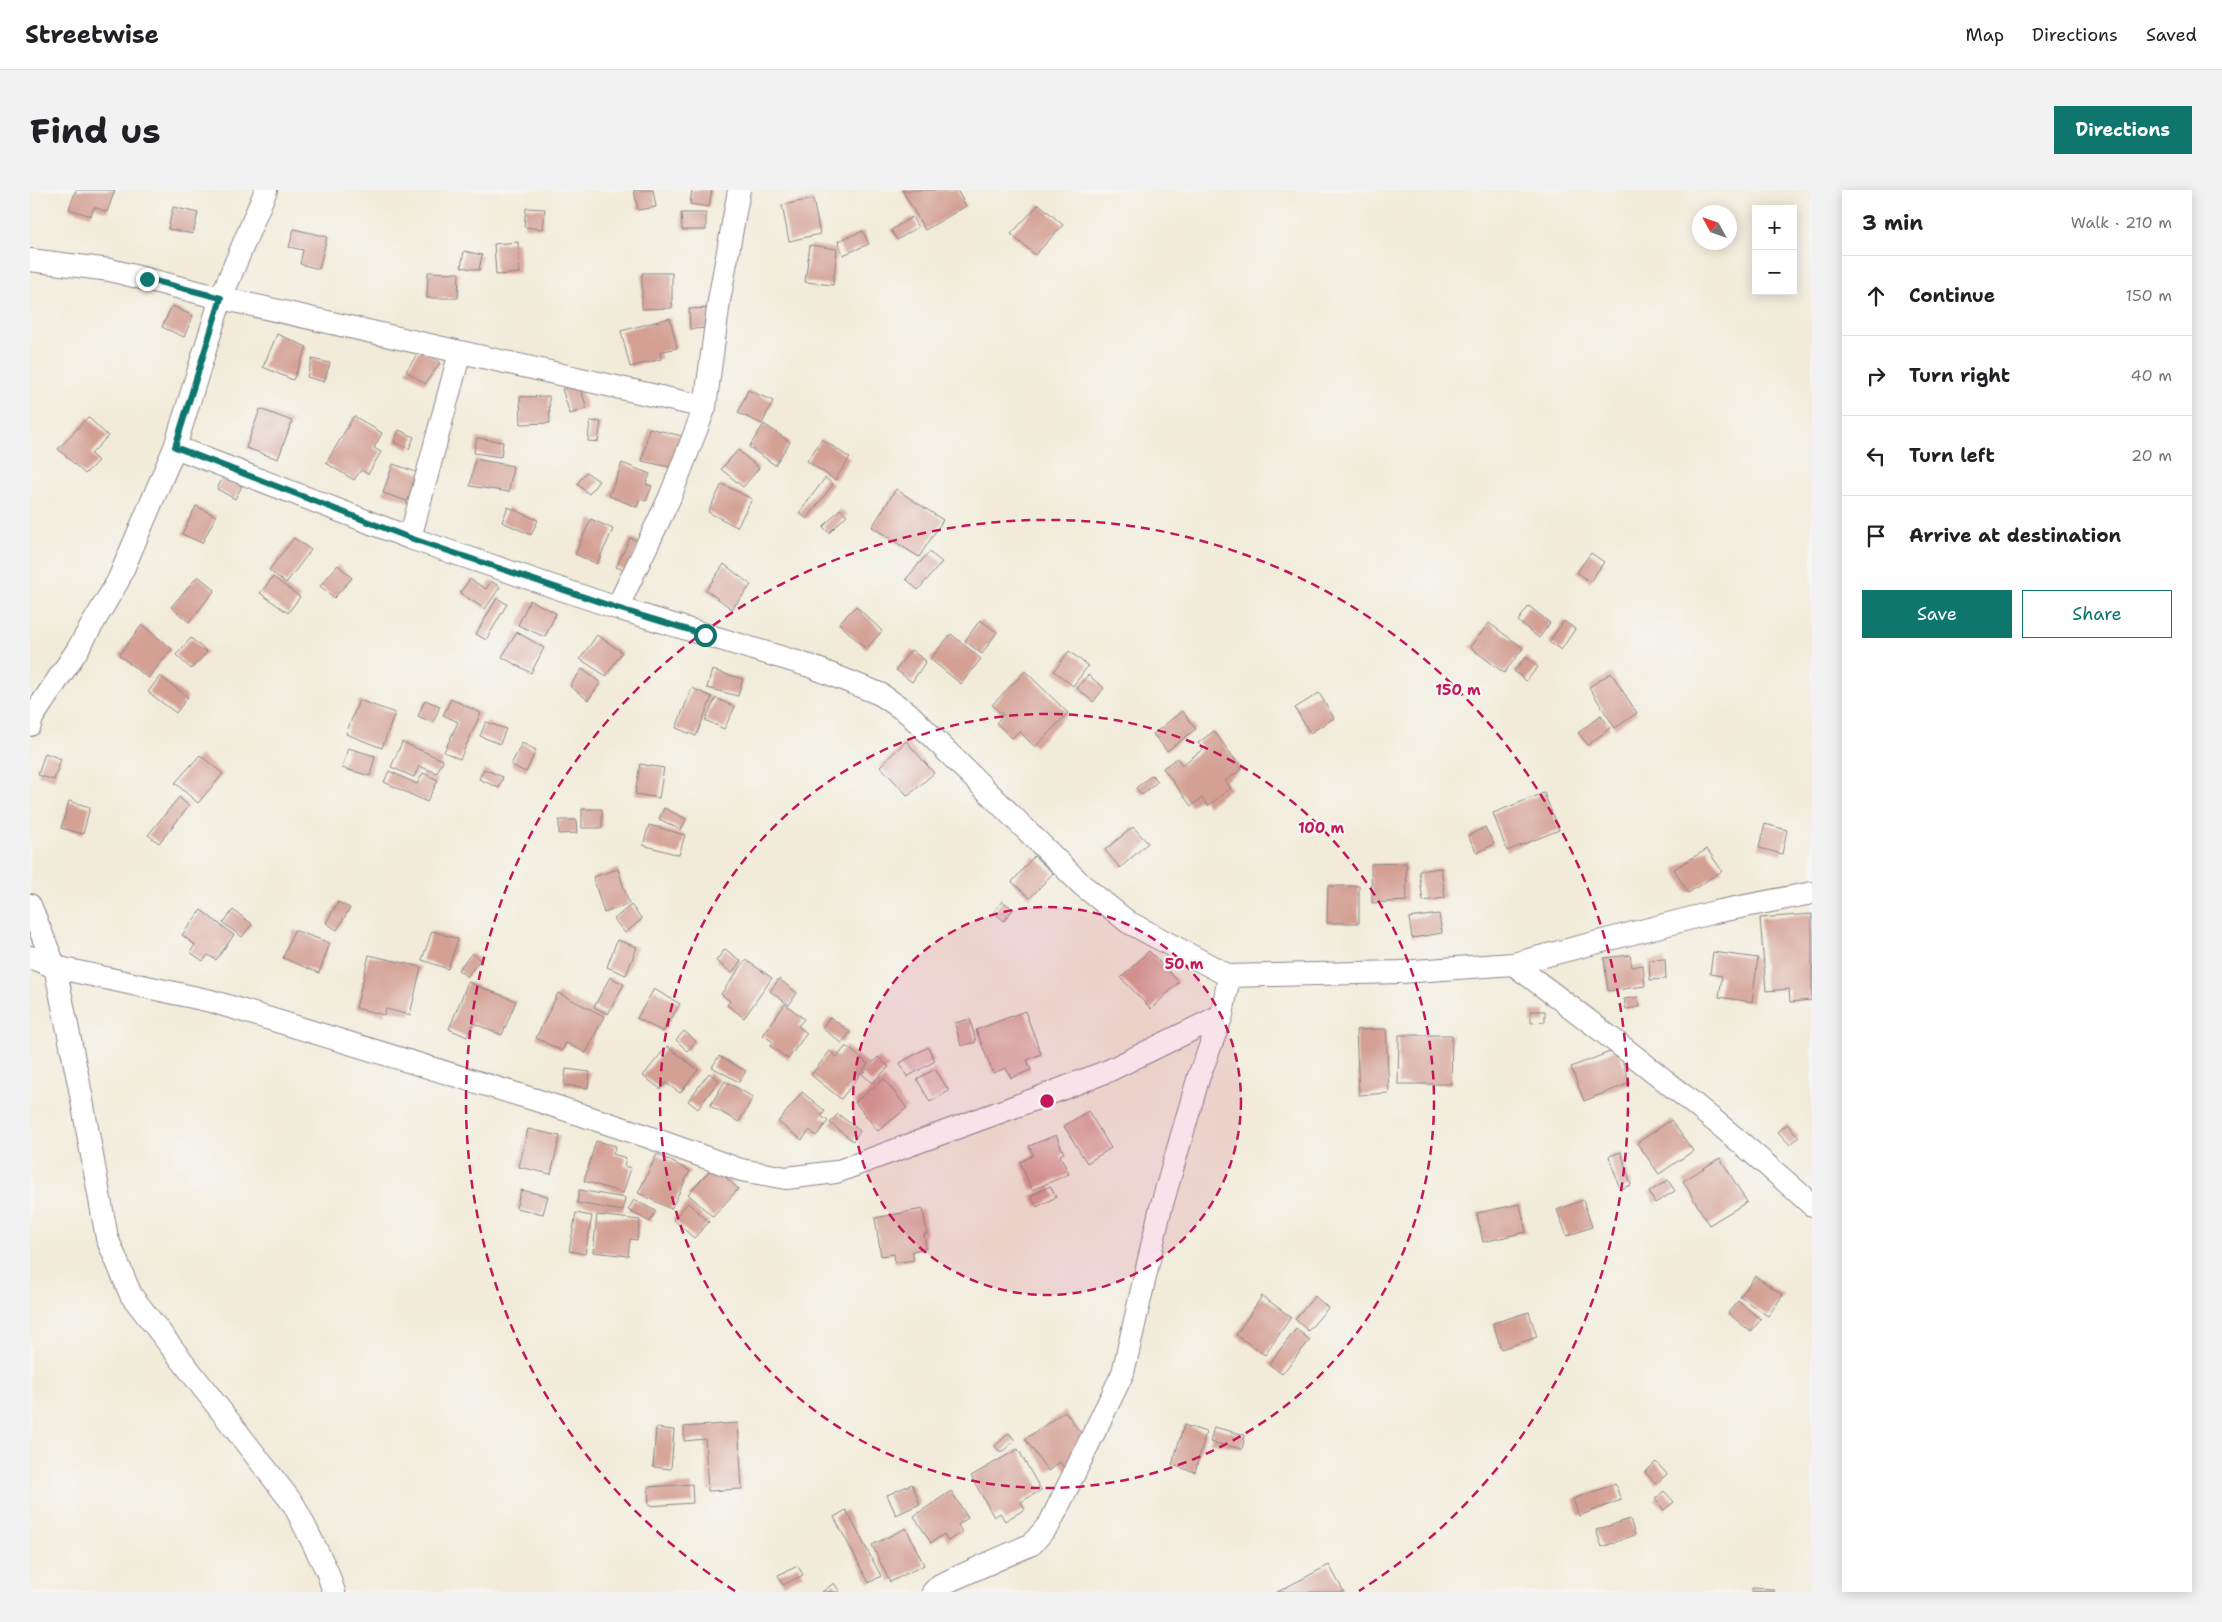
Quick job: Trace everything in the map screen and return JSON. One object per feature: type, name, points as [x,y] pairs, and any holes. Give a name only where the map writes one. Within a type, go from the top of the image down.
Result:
[{"type":"street","points":[[30,725],[32,718],[76,652],[118,581],[175,447],[221,298],[266,190]]},
{"type":"street","points":[[617,608],[670,497],[705,407],[719,301],[739,190]]},
{"type":"street","points":[[30,260],[110,270],[221,298],[705,407]]},
{"type":"street","points":[[410,538],[460,352]]},
{"type":"street","points":[[175,447],[410,538],[617,608],[810,666],[880,694],[908,713],[1082,885],[1128,922],[1229,976],[1401,972],[1513,964],[1714,912],[1812,893]]},
{"type":"street","points":[[30,905],[55,966],[107,1238],[131,1294],[294,1505],[327,1571],[334,1592]]},
{"type":"street","points":[[30,957],[55,966],[211,1001],[536,1100],[742,1170],[786,1178],[836,1172],[1038,1098],[1108,1071],[1222,1015]]},
{"type":"street","points":[[1513,964],[1612,1037],[1746,1146],[1812,1205]]},
{"type":"street","points":[[933,1592],[940,1585],[1032,1544],[1050,1523],[1123,1373],[1160,1211],[1199,1076],[1222,1015],[1229,976]]},
{"type":"building","points":[[76,190],[115,190],[107,212],[94,207],[91,216],[69,209]]},
{"type":"building","points":[[634,190],[653,190],[656,207],[638,210]]},
{"type":"building","points":[[692,190],[712,190],[709,207],[690,204]]},
{"type":"building","points":[[902,190],[957,190],[966,206],[925,230]]},
{"type":"building","points":[[813,199],[820,234],[789,241],[782,205]]},
{"type":"building","points":[[1039,204],[1063,225],[1035,255],[1011,234]]},
{"type":"building","points":[[173,207],[198,213],[193,234],[168,229]]},
{"type":"building","points":[[526,208],[545,209],[543,229],[524,227]]},
{"type":"building","points":[[681,213],[706,213],[706,230],[682,230]]},
{"type":"building","points":[[912,217],[918,227],[897,240],[891,230]]},
{"type":"building","points":[[294,229],[327,237],[319,269],[300,264],[303,250],[289,247]]},
{"type":"building","points":[[863,231],[869,244],[843,255],[838,241]]},
{"type":"building","points":[[518,242],[520,273],[496,275],[494,244]]},
{"type":"building","points":[[810,245],[837,249],[833,285],[805,282]]},
{"type":"building","points":[[464,251],[482,255],[479,270],[461,267]]},
{"type":"building","points":[[428,272],[459,273],[458,298],[427,298]]},
{"type":"building","points":[[642,273],[672,273],[672,308],[642,309]]},
{"type":"building","points":[[172,306],[193,316],[184,337],[162,327]]},
{"type":"building","points":[[711,308],[712,328],[690,329],[689,309]]},
{"type":"building","points":[[670,318],[677,348],[660,352],[661,359],[630,367],[621,331]]},
{"type":"building","points":[[277,334],[307,347],[293,380],[263,367]]},
{"type":"building","points":[[421,349],[440,363],[425,384],[406,371]]},
{"type":"building","points":[[312,359],[330,363],[324,382],[307,377]]},
{"type":"building","points":[[579,384],[587,408],[570,414],[562,389]]},
{"type":"building","points":[[748,390],[773,401],[762,424],[738,413]]},
{"type":"building","points":[[549,396],[550,423],[521,424],[520,397]]},
{"type":"building","points":[[260,409],[292,421],[278,459],[246,448]]},
{"type":"building","points":[[354,416],[382,433],[374,448],[381,452],[368,474],[361,470],[354,480],[326,463]]},
{"type":"building","points":[[88,417],[108,436],[91,454],[98,461],[85,474],[58,449]]},
{"type":"building","points":[[590,421],[601,422],[598,442],[588,441]]},
{"type":"building","points":[[764,424],[790,442],[775,465],[749,447]]},
{"type":"building","points":[[649,428],[682,436],[674,468],[642,461]]},
{"type":"building","points":[[399,430],[414,437],[409,449],[394,442]]},
{"type":"building","points":[[477,438],[503,442],[501,457],[474,453]]},
{"type":"building","points":[[822,439],[850,458],[835,480],[807,461]]},
{"type":"building","points":[[738,450],[759,468],[743,487],[721,469]]},
{"type":"building","points":[[475,459],[513,466],[509,492],[470,486]]},
{"type":"building","points":[[622,463],[650,474],[646,484],[652,486],[646,501],[640,499],[637,507],[609,496]]},
{"type":"building","points":[[393,464],[422,474],[413,503],[383,493]]},
{"type":"building","points":[[586,472],[599,481],[589,494],[577,484]]},
{"type":"building","points":[[224,476],[242,486],[235,499],[217,489]]},
{"type":"building","points":[[825,478],[833,484],[807,519],[799,513]]},
{"type":"building","points":[[722,484],[752,499],[737,527],[708,512]]},
{"type":"building","points":[[896,489],[943,520],[919,557],[872,527]]},
{"type":"building","points":[[196,506],[216,516],[202,543],[182,534]]},
{"type":"building","points":[[508,507],[538,520],[531,535],[502,522]]},
{"type":"building","points":[[840,509],[847,515],[829,533],[823,527]]},
{"type":"building","points":[[591,519],[613,529],[597,564],[575,554]]},
{"type":"building","points":[[294,538],[311,550],[286,583],[269,570]]},
{"type":"building","points":[[630,538],[640,542],[626,571],[616,567]]},
{"type":"building","points":[[929,552],[942,562],[918,590],[906,579]]},
{"type":"building","points":[[1591,553],[1604,562],[1590,582],[1577,572]]},
{"type":"building","points":[[724,564],[751,585],[732,609],[706,590]]},
{"type":"building","points":[[338,565],[352,578],[334,598],[320,586]]},
{"type":"building","points":[[198,576],[215,590],[189,622],[171,607]]},
{"type":"building","points":[[273,577],[300,597],[288,613],[260,593]]},
{"type":"building","points":[[470,579],[486,589],[491,581],[500,587],[485,609],[460,593]]},
{"type":"building","points":[[497,598],[507,604],[486,640],[476,634]]},
{"type":"building","points":[[530,600],[556,613],[545,637],[518,625]]},
{"type":"building","points":[[856,606],[882,631],[866,649],[839,623]]},
{"type":"building","points":[[1529,606],[1550,623],[1539,638],[1518,621]]},
{"type":"building","points":[[980,620],[997,632],[982,654],[965,641]]},
{"type":"building","points":[[1564,621],[1575,629],[1561,650],[1549,642]]},
{"type":"building","points":[[1489,623],[1523,648],[1504,673],[1470,647]]},
{"type":"building","points":[[142,625],[172,649],[148,678],[119,655]]},
{"type":"building","points":[[517,632],[544,648],[531,673],[502,657]]},
{"type":"building","points":[[951,634],[981,659],[961,684],[930,659]]},
{"type":"building","points":[[597,635],[622,652],[606,676],[580,659]]},
{"type":"building","points":[[191,638],[207,652],[191,669],[176,655]]},
{"type":"building","points":[[911,650],[926,661],[912,682],[896,670]]},
{"type":"building","points":[[1069,651],[1088,666],[1073,686],[1054,671]]},
{"type":"building","points":[[1526,657],[1538,667],[1526,681],[1514,671]]},
{"type":"building","points":[[582,669],[601,683],[588,700],[570,686]]},
{"type":"building","points":[[712,670],[743,679],[738,696],[707,688]]},
{"type":"building","points":[[1025,671],[1068,713],[1035,747],[1019,731],[1012,738],[996,723],[1003,715],[992,705]]},
{"type":"building","points":[[1611,673],[1637,713],[1615,728],[1589,687]]},
{"type":"building","points":[[1088,675],[1104,688],[1093,702],[1077,688]]},
{"type":"building","points":[[160,676],[188,697],[176,713],[148,692]]},
{"type":"building","points":[[692,688],[712,697],[696,736],[676,728]]},
{"type":"building","points":[[1319,693],[1334,718],[1310,733],[1295,708]]},
{"type":"building","points":[[716,698],[735,707],[724,729],[705,720]]},
{"type":"building","points":[[451,699],[481,713],[460,759],[444,752],[458,722],[443,715]]},
{"type":"building","points":[[359,700],[395,713],[382,748],[346,734]]},
{"type":"building","points":[[425,700],[440,706],[433,723],[418,716]]},
{"type":"building","points":[[1182,711],[1196,729],[1167,751],[1153,734]]},
{"type":"building","points":[[1601,715],[1610,728],[1588,745],[1578,733]]},
{"type":"building","points":[[486,722],[506,729],[500,744],[480,736]]},
{"type":"building","points":[[1214,731],[1242,769],[1225,781],[1231,788],[1208,806],[1202,798],[1191,806],[1163,768],[1177,758],[1182,765],[1203,749],[1198,743]]},
{"type":"building","points":[[906,741],[934,773],[908,796],[880,766]]},
{"type":"building","points":[[402,742],[443,760],[437,773],[419,766],[414,777],[391,767]]},
{"type":"building","points":[[522,743],[536,750],[526,772],[511,765]]},
{"type":"building","points":[[348,748],[375,756],[370,776],[342,768]]},
{"type":"building","points":[[45,753],[61,759],[54,780],[38,775]]},
{"type":"building","points":[[200,755],[223,774],[198,803],[175,783]]},
{"type":"building","points":[[640,764],[664,768],[659,798],[635,794]]},
{"type":"building","points":[[484,769],[503,777],[499,788],[479,779]]},
{"type":"building","points":[[389,771],[417,784],[423,773],[438,780],[427,802],[384,782]]},
{"type":"building","points":[[1152,775],[1158,781],[1142,795],[1136,788]]},
{"type":"building","points":[[1544,793],[1559,830],[1507,851],[1493,813]]},
{"type":"building","points":[[179,797],[189,806],[159,843],[148,835]]},
{"type":"building","points":[[69,801],[90,807],[83,834],[61,828]]},
{"type":"building","points":[[664,808],[686,819],[681,830],[659,819]]},
{"type":"building","points":[[582,809],[602,809],[602,828],[582,828]]},
{"type":"building","points":[[559,820],[576,820],[577,833],[559,834]]},
{"type":"building","points":[[1765,824],[1787,830],[1782,854],[1759,848]]},
{"type":"building","points":[[649,825],[685,835],[679,855],[643,845]]},
{"type":"building","points":[[1133,827],[1148,843],[1120,868],[1105,850]]},
{"type":"building","points":[[1485,827],[1494,844],[1477,853],[1468,836]]},
{"type":"building","points":[[1707,849],[1722,871],[1688,893],[1674,869]]},
{"type":"building","points":[[1034,856],[1053,873],[1030,898],[1012,882]]},
{"type":"building","points":[[1406,863],[1407,901],[1372,903],[1371,864]]},
{"type":"building","points":[[1441,868],[1445,898],[1423,901],[1419,871]]},
{"type":"building","points":[[618,869],[629,904],[604,913],[593,877]]},
{"type":"building","points":[[1328,886],[1359,886],[1359,923],[1327,923]]},
{"type":"building","points":[[1002,901],[1013,909],[1004,921],[994,912]]},
{"type":"building","points":[[338,902],[350,908],[337,930],[326,923]]},
{"type":"building","points":[[631,905],[642,919],[625,933],[614,919]]},
{"type":"building","points":[[201,910],[234,935],[216,960],[208,955],[203,961],[190,952],[195,945],[182,935]]},
{"type":"building","points":[[233,910],[252,924],[242,937],[223,923]]},
{"type":"building","points":[[1439,914],[1442,933],[1412,938],[1409,918]]},
{"type":"building","points":[[1812,914],[1812,1000],[1790,1002],[1789,989],[1766,991],[1760,918]]},
{"type":"building","points":[[294,930],[330,943],[319,973],[283,958]]},
{"type":"building","points":[[432,931],[458,939],[448,969],[422,960]]},
{"type":"building","points":[[617,940],[637,947],[626,975],[607,967]]},
{"type":"building","points":[[725,949],[741,961],[732,973],[716,961]]},
{"type":"building","points":[[1149,951],[1179,982],[1151,1009],[1121,978]]},
{"type":"building","points":[[1713,952],[1758,958],[1752,1002],[1719,997],[1722,976],[1710,974]]},
{"type":"building","points":[[472,953],[480,960],[467,977],[458,970]]},
{"type":"building","points":[[369,955],[421,967],[410,1015],[386,1009],[384,1015],[356,1008]]},
{"type":"building","points":[[1630,955],[1632,967],[1643,965],[1645,986],[1608,991],[1604,958]]},
{"type":"building","points":[[1665,959],[1666,979],[1650,980],[1649,960]]},
{"type":"building","points":[[746,960],[772,978],[744,1018],[727,1005],[730,1001],[721,994]]},
{"type":"building","points":[[610,977],[624,984],[608,1014],[594,1007]]},
{"type":"building","points":[[779,979],[797,993],[789,1005],[770,991]]},
{"type":"building","points":[[468,982],[516,1001],[502,1035],[473,1023],[467,1037],[449,1029]]},
{"type":"building","points":[[654,989],[680,1004],[663,1032],[637,1018]]},
{"type":"building","points":[[558,993],[604,1016],[586,1053],[566,1043],[562,1051],[536,1038]]},
{"type":"building","points":[[1638,997],[1640,1007],[1626,1009],[1624,999]]},
{"type":"building","points":[[785,1004],[804,1019],[798,1026],[807,1033],[788,1059],[770,1046],[773,1042],[763,1035]]},
{"type":"building","points":[[1025,1011],[1041,1054],[1027,1060],[1031,1070],[1011,1078],[1006,1068],[993,1073],[976,1030]]},
{"type":"building","points":[[1531,1011],[1545,1011],[1545,1022],[1531,1023]]},
{"type":"building","points":[[830,1017],[850,1032],[842,1043],[822,1028]]},
{"type":"building","points":[[970,1019],[976,1042],[961,1046],[955,1023]]},
{"type":"building","points":[[1386,1029],[1389,1093],[1359,1095],[1356,1030]]},
{"type":"building","points":[[684,1031],[696,1041],[687,1051],[676,1040]]},
{"type":"building","points":[[1399,1035],[1452,1035],[1451,1084],[1398,1084]]},
{"type":"building","points":[[667,1046],[698,1070],[680,1093],[666,1083],[661,1089],[643,1076]]},
{"type":"building","points":[[846,1046],[868,1064],[841,1099],[811,1075],[830,1051],[837,1057]]},
{"type":"building","points":[[928,1047],[935,1061],[907,1077],[900,1063]]},
{"type":"building","points":[[1618,1049],[1630,1083],[1584,1101],[1571,1067]]},
{"type":"building","points":[[719,1056],[746,1071],[739,1082],[712,1067]]},
{"type":"building","points":[[878,1057],[889,1067],[872,1083],[862,1074]]},
{"type":"building","points":[[566,1069],[590,1072],[588,1088],[564,1085]]},
{"type":"building","points":[[935,1069],[949,1091],[930,1102],[917,1079]]},
{"type":"building","points":[[709,1073],[719,1080],[698,1109],[688,1101]]},
{"type":"building","points":[[884,1079],[907,1108],[878,1131],[855,1102]]},
{"type":"building","points":[[725,1081],[753,1097],[739,1122],[710,1106]]},
{"type":"building","points":[[802,1092],[825,1111],[821,1116],[828,1121],[816,1136],[810,1130],[802,1140],[778,1122]]},
{"type":"building","points":[[1088,1111],[1111,1148],[1087,1163],[1064,1126]]},
{"type":"building","points":[[838,1114],[860,1131],[853,1141],[830,1123]]},
{"type":"building","points":[[1671,1120],[1693,1151],[1659,1174],[1637,1143]]},
{"type":"building","points":[[1787,1124],[1799,1137],[1790,1145],[1778,1132]]},
{"type":"building","points":[[528,1129],[560,1136],[551,1174],[519,1167]]},
{"type":"building","points":[[1056,1135],[1064,1153],[1060,1155],[1069,1174],[1032,1190],[1020,1162],[1033,1155],[1029,1146]]},
{"type":"building","points":[[596,1141],[616,1146],[613,1154],[626,1158],[624,1166],[631,1168],[623,1193],[584,1181]]},
{"type":"building","points":[[1621,1152],[1631,1185],[1620,1189],[1609,1156]]},
{"type":"building","points":[[657,1154],[690,1171],[671,1209],[638,1193]]},
{"type":"building","points":[[1720,1158],[1747,1202],[1709,1225],[1683,1181]]},
{"type":"building","points":[[714,1166],[738,1189],[713,1217],[688,1194]]},
{"type":"building","points":[[1668,1180],[1675,1191],[1655,1203],[1649,1192]]},
{"type":"building","points":[[1050,1186],[1056,1197],[1037,1207],[1031,1196]]},
{"type":"building","points":[[521,1190],[548,1196],[543,1214],[516,1208]]},
{"type":"building","points":[[579,1190],[625,1198],[623,1211],[577,1203]]},
{"type":"building","points":[[634,1200],[656,1211],[650,1222],[628,1210]]},
{"type":"building","points":[[1583,1200],[1592,1227],[1567,1236],[1557,1210]]},
{"type":"building","points":[[688,1203],[709,1222],[694,1238],[673,1219]]},
{"type":"building","points":[[1520,1204],[1526,1232],[1483,1242],[1477,1213]]},
{"type":"building","points":[[923,1209],[927,1234],[924,1234],[926,1248],[912,1251],[914,1260],[895,1263],[894,1254],[881,1256],[875,1218]]},
{"type":"building","points":[[576,1213],[592,1216],[585,1254],[569,1251]]},
{"type":"building","points":[[597,1215],[640,1220],[637,1240],[630,1239],[628,1256],[593,1252]]},
{"type":"building","points":[[1755,1276],[1783,1295],[1768,1316],[1740,1297]]},
{"type":"building","points":[[1262,1296],[1291,1317],[1265,1355],[1236,1335]]},
{"type":"building","points":[[1315,1296],[1328,1308],[1308,1331],[1295,1319]]},
{"type":"building","points":[[1738,1301],[1761,1319],[1751,1332],[1728,1313]]},
{"type":"building","points":[[1529,1312],[1537,1337],[1501,1349],[1493,1323]]},
{"type":"building","points":[[1296,1329],[1310,1340],[1282,1374],[1269,1364]]},
{"type":"building","points":[[1065,1411],[1088,1443],[1066,1471],[1060,1462],[1048,1471],[1025,1439]]},
{"type":"building","points":[[738,1423],[742,1489],[708,1491],[705,1439],[684,1441],[684,1427]]},
{"type":"building","points":[[1184,1425],[1206,1432],[1195,1472],[1172,1465]]},
{"type":"building","points":[[1214,1427],[1245,1435],[1242,1449],[1210,1442]]},
{"type":"building","points":[[656,1428],[674,1430],[671,1469],[653,1467]]},
{"type":"building","points":[[1009,1433],[1015,1440],[1001,1453],[995,1446]]},
{"type":"building","points":[[1018,1449],[1041,1490],[1021,1502],[1025,1509],[1005,1521],[1000,1513],[994,1517],[971,1476]]},
{"type":"building","points":[[1656,1462],[1667,1474],[1656,1484],[1645,1472]]},
{"type":"building","points":[[692,1484],[693,1503],[649,1506],[648,1487]]},
{"type":"building","points":[[912,1484],[920,1504],[896,1515],[887,1495]]},
{"type":"building","points":[[1615,1484],[1621,1500],[1579,1516],[1573,1499]]},
{"type":"building","points":[[951,1491],[968,1518],[958,1525],[962,1532],[948,1541],[944,1534],[931,1543],[914,1516]]},
{"type":"building","points":[[1664,1491],[1674,1502],[1664,1510],[1655,1499]]},
{"type":"building","points":[[846,1510],[881,1576],[869,1583],[834,1517]]},
{"type":"building","points":[[1630,1519],[1635,1535],[1602,1547],[1596,1530]]},
{"type":"building","points":[[906,1528],[924,1565],[890,1582],[872,1545]]},
{"type":"building","points":[[1329,1565],[1344,1592],[1277,1592]]},
{"type":"building","points":[[798,1566],[803,1575],[783,1585],[778,1575]]},
{"type":"building","points":[[834,1583],[840,1592],[822,1592]]},
{"type":"building","points":[[1752,1588],[1774,1589],[1774,1592],[1752,1592]]},
{"type":"route","points":[[147,279],[221,298],[175,447],[410,538],[617,608],[705,635]]}]
